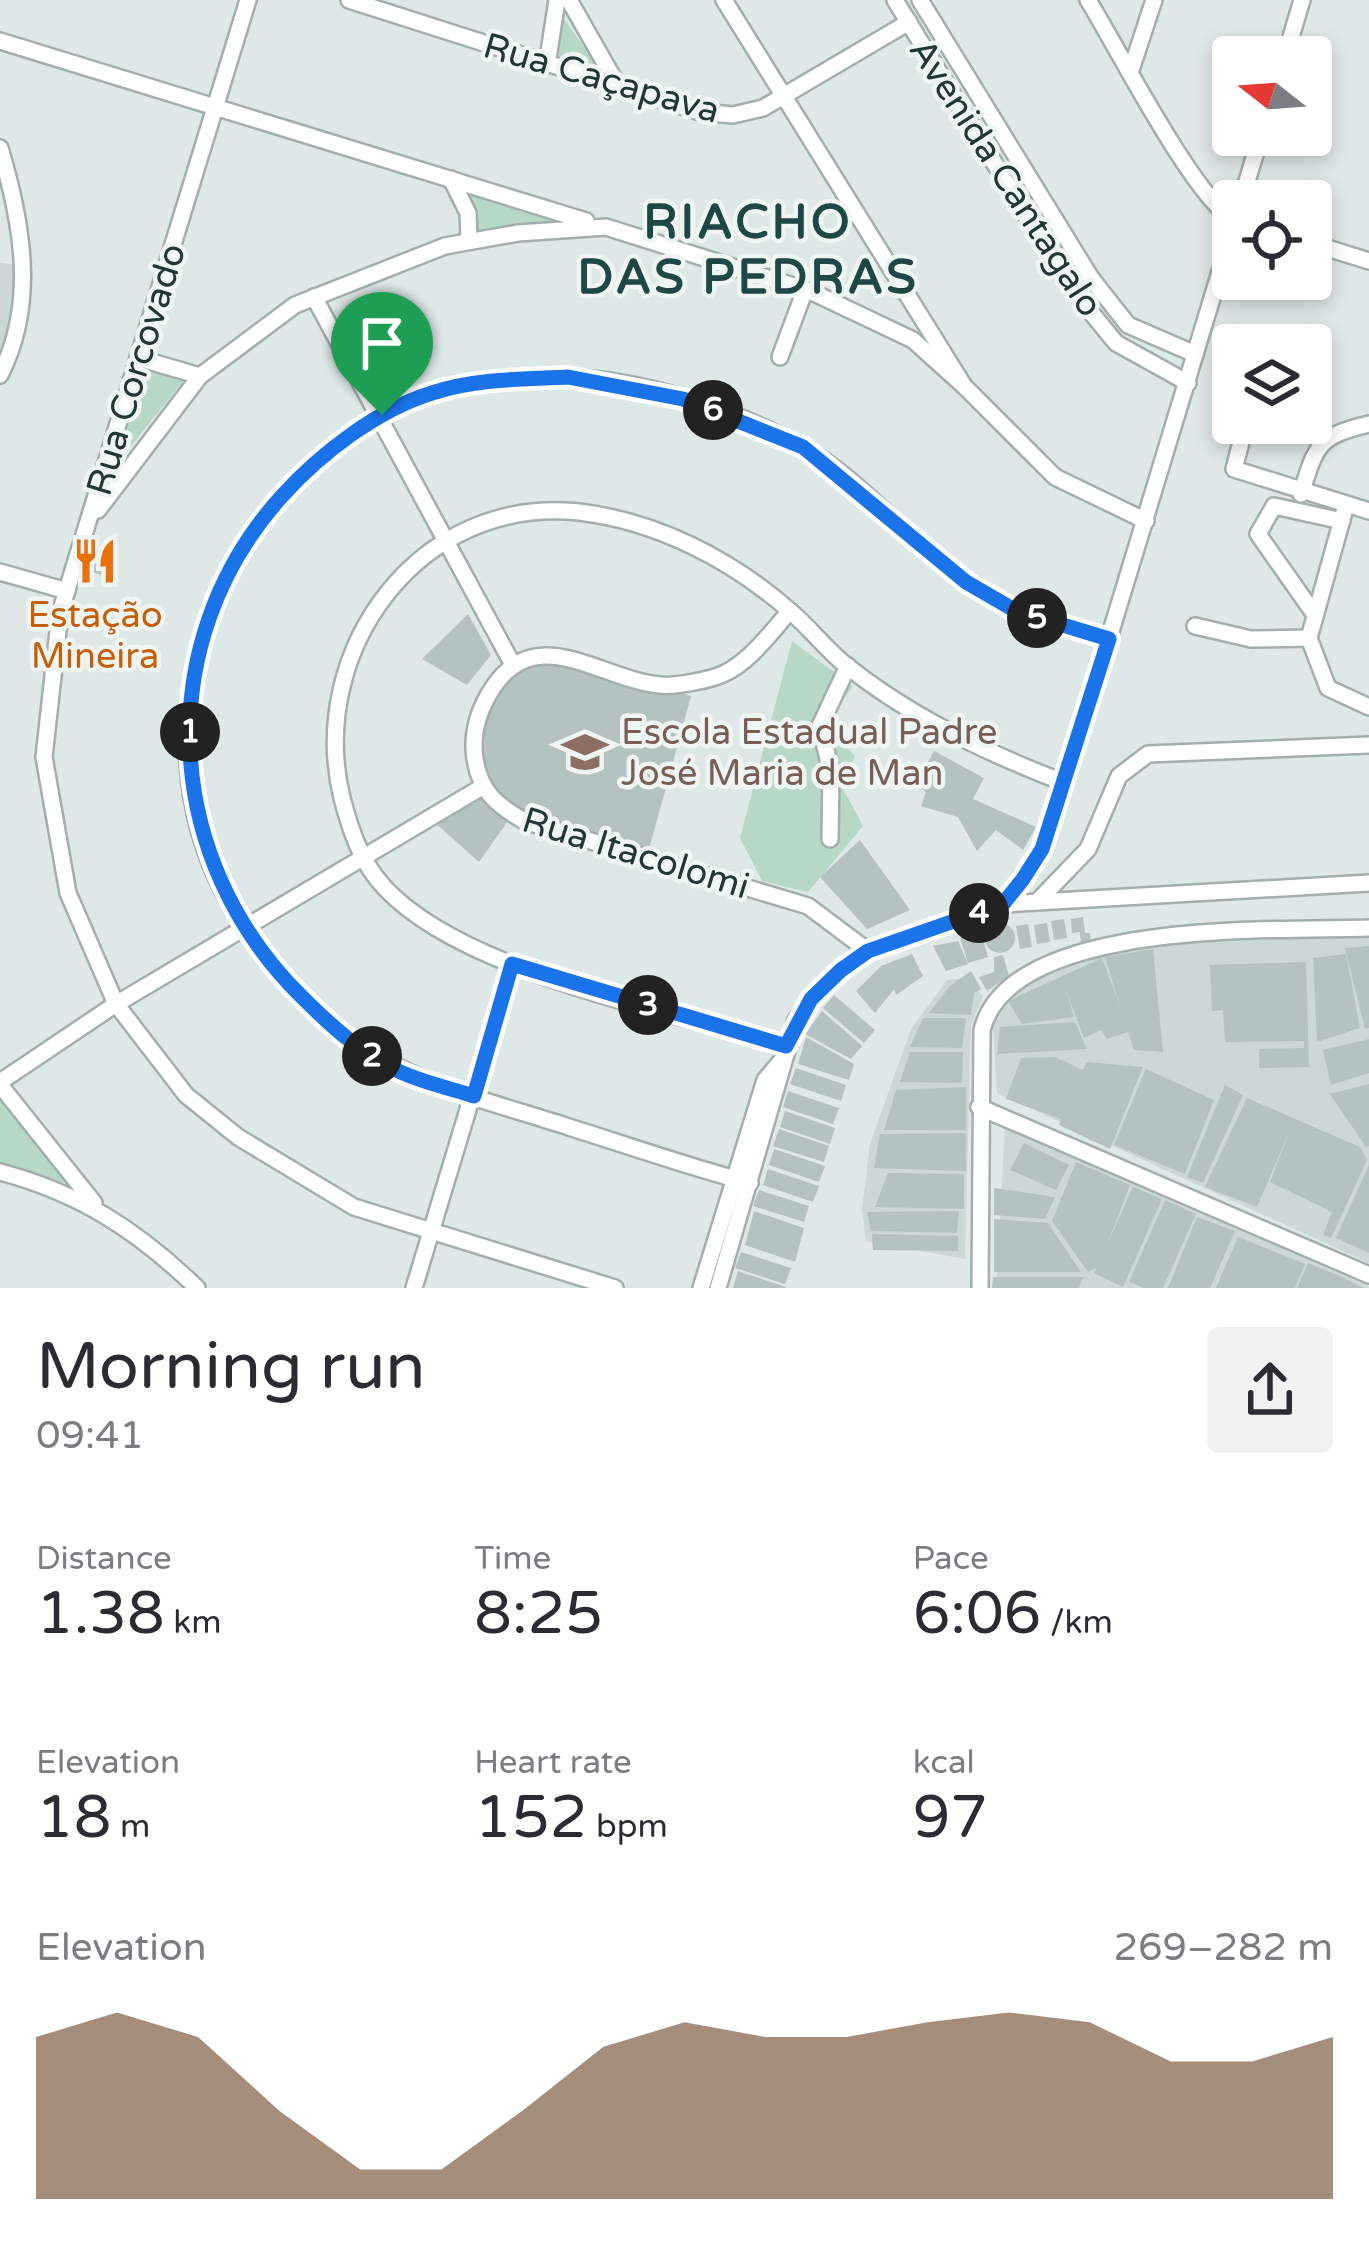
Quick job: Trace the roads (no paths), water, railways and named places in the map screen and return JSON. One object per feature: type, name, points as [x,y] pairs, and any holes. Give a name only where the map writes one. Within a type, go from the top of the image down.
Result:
[{"type":"street","name":"Rua Corcovado","points":[[248,0],[67,592],[48,689],[47,792],[68,893],[116,1004],[186,1095],[238,1137],[354,1207],[561,1280],[615,1288]]},
{"type":"street","name":"Rua Caçapava","points":[[349,0],[700,112],[733,115],[783,97],[908,22]]},
{"type":"street","points":[[547,65],[556,0]]},
{"type":"street","points":[[569,0],[618,86]]},
{"type":"street","points":[[724,0],[964,386]]},
{"type":"street","name":"Avenida Cantagalo","points":[[895,0],[1068,284],[1116,343],[1188,383]]},
{"type":"street","name":"Avenida Cantagalo","points":[[920,0],[1090,278],[1128,326],[1196,354]]},
{"type":"street","points":[[1088,0],[1212,199]]},
{"type":"street","points":[[1131,70],[1154,0]]},
{"type":"street","points":[[1291,36],[1302,0]]},
{"type":"street","points":[[0,41],[806,290],[913,340],[1055,477],[1146,521]]},
{"type":"street","points":[[0,148],[24,249],[19,306],[0,375]]},
{"type":"street","points":[[451,178],[468,213],[469,241]]},
{"type":"street","points":[[86,528],[139,450],[200,376],[295,305],[380,267],[469,241],[606,227]]},
{"type":"street","points":[[1332,250],[1369,261]]},
{"type":"street","points":[[779,358],[806,290]]},
{"type":"street","points":[[314,297],[382,415],[513,665],[538,654],[566,657],[662,686],[722,675],[757,649],[790,611]]},
{"type":"street","points":[[1003,904],[1042,849],[1065,783],[1212,300]]},
{"type":"street","points":[[138,358],[200,376]]},
{"type":"street","points":[[742,1181],[388,1066],[364,1051],[281,976],[243,930],[199,830],[190,717],[197,658],[216,597],[266,514],[304,471],[382,415],[430,393],[568,377],[683,399],[803,447],[966,582],[1000,602],[1109,639]]},
{"type":"street","points":[[1301,494],[1321,442],[1335,432],[1369,424]]},
{"type":"street","points":[[1241,444],[1234,469],[1344,513]]},
{"type":"street","points":[[1316,615],[1258,534],[1274,506],[1369,511]]},
{"type":"street","points":[[783,1053],[463,946],[426,923],[385,888],[361,857],[336,774],[339,690],[349,653],[368,619],[420,559],[446,539],[501,519],[578,512],[624,521],[712,554],[790,611],[848,666],[947,732],[1065,783]]},
{"type":"street","points":[[1344,513],[1309,638],[1328,688],[1369,707]]},
{"type":"street","points":[[0,572],[67,592]]},
{"type":"street","points":[[1195,626],[1251,639],[1309,638]]},
{"type":"street","name":"Rua Itacolomi","points":[[513,665],[482,704],[474,731],[482,787],[495,804],[524,821],[808,905],[868,951]]},
{"type":"street","points":[[830,839],[831,771],[820,726],[848,666]]},
{"type":"street","points":[[1037,902],[1088,849],[1119,776],[1148,754],[1369,745]]},
{"type":"street","points":[[99,1210],[0,1083],[116,1004],[482,787]]},
{"type":"street","points":[[718,1288],[765,1080],[811,999],[868,951],[1003,904],[1369,883]]},
{"type":"street","points":[[980,1288],[979,1107],[986,1014],[1008,984],[1108,946],[1162,936],[1369,928]]},
{"type":"street","points":[[414,1288],[512,964]]},
{"type":"street","points":[[979,1107],[1369,1276]]},
{"type":"street","points":[[0,1172],[68,1193],[99,1210],[147,1239],[197,1288]]},
{"type":"street","points":[[701,1288],[742,1181]]},
{"type":"place","name":"Estação Mineira","points":[[95,561]]},
{"type":"place","name":"Escola Estadual Padre José Maria de Man","points":[[585,752]]},
{"type":"district","name":"RIACHO DAS PEDRAS","points":[[748,248]]}]
